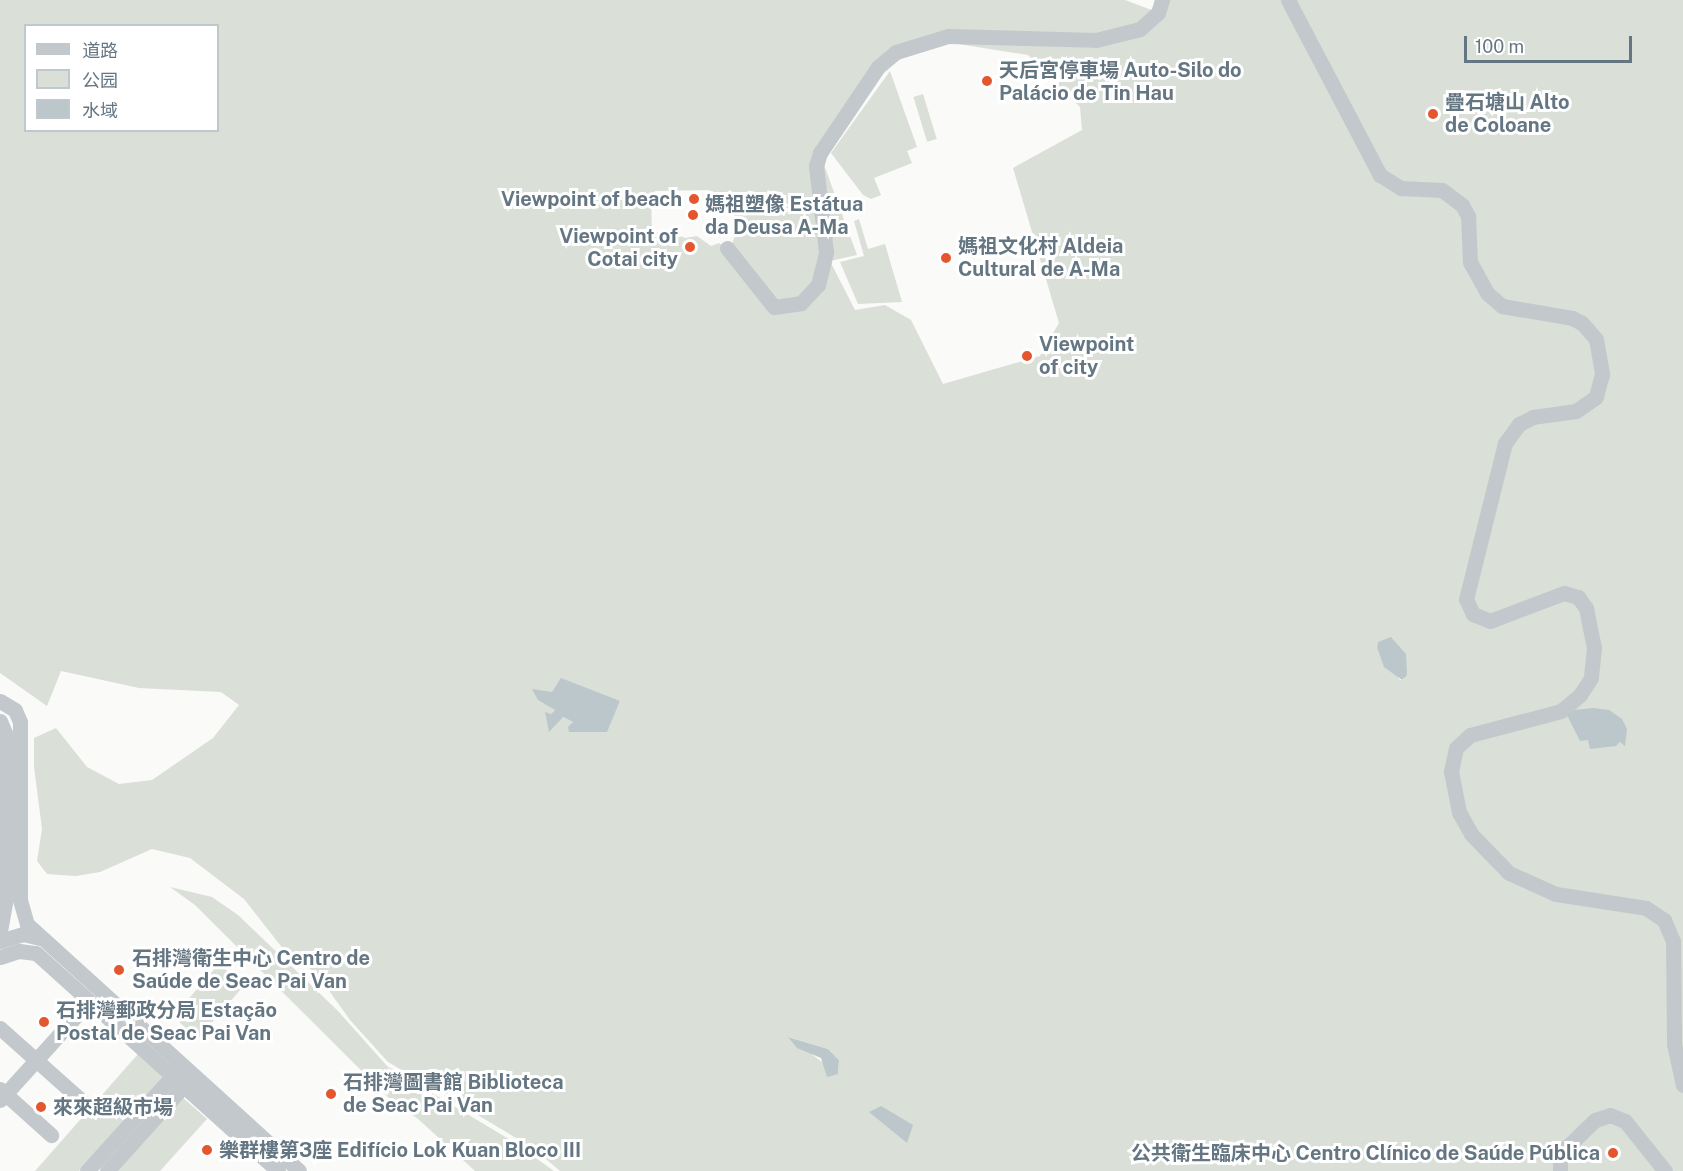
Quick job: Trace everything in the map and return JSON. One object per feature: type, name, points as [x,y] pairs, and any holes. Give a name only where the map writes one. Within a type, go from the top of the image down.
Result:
[{"type":"street","points":[[727,248],[774,307],[801,303],[818,285],[826,252],[816,166],[820,153],[878,67],[896,52],[948,36],[1104,38],[1140,29],[1158,13],[1162,0]]},
{"type":"street","points":[[1288,0],[1380,175],[1401,188],[1442,190],[1462,205],[1468,216],[1470,262],[1487,293],[1502,306],[1572,318],[1582,323],[1596,339],[1602,374],[1596,397],[1576,411],[1533,417],[1519,423],[1504,443],[1466,599],[1473,614],[1490,621],[1564,592],[1578,597],[1586,608],[1594,648],[1591,678],[1580,695],[1561,711],[1484,730],[1461,741],[1452,760],[1453,788],[1471,834],[1509,873],[1556,894],[1646,908],[1664,920],[1673,941],[1674,1044],[1683,1085]]},
{"type":"street","points":[[0,701],[15,710],[20,722],[20,900],[26,920],[40,938],[278,1171]]},
{"type":"street","points":[[0,720],[5,734],[3,826],[5,903],[0,930]]},
{"type":"street","points":[[0,941],[23,934],[40,938]]},
{"type":"street","points":[[7,954],[36,953],[299,1171]]},
{"type":"street","points":[[51,1135],[2,1094],[76,1016]]},
{"type":"street","points":[[0,1028],[82,1101]]},
{"type":"street","points":[[87,1171],[183,1076]]},
{"type":"street","points":[[107,1171],[183,1076]]},
{"type":"street","points":[[1560,1171],[1560,1160],[1567,1147],[1595,1119],[1610,1115],[1625,1121],[1665,1171]]},
{"type":"green space","points":[[0,0],[1125,0],[1157,12],[1162,0],[1683,0],[1683,1171],[560,1171],[533,1148],[388,1062],[350,1020],[317,974],[284,950],[244,899],[190,858],[152,849],[100,872],[76,876],[47,874],[37,861],[42,829],[34,767],[34,738],[56,728],[87,767],[119,784],[152,780],[213,738],[239,705],[221,692],[139,688],[61,671],[47,706],[0,673]],"holes":[[[952,43],[1028,55],[1080,107],[1082,130],[1013,168],[1059,323],[1040,356],[943,384],[911,320],[885,305],[855,310],[830,261],[857,255],[823,162],[888,64],[911,52]],[[709,190],[733,217],[737,230],[732,244],[727,248],[719,243],[711,246],[697,236],[685,238],[669,231],[652,233],[651,199],[655,191]],[[1392,638],[1406,656],[1403,680],[1400,680],[1377,647],[1378,642]],[[552,693],[620,701],[606,732],[569,732],[573,722],[563,717],[556,721],[545,713],[551,714],[555,710],[545,703]],[[789,1037],[828,1049],[839,1060],[838,1074]]]},
{"type":"green space","points":[[890,71],[917,147],[907,151],[912,163],[874,178],[881,195],[871,199],[863,195],[831,153]]},
{"type":"green space","points":[[923,94],[937,139],[927,142],[913,97]]},
{"type":"green space","points":[[859,219],[868,249],[885,244],[902,302],[858,304],[840,262],[864,256],[854,221]]},
{"type":"green space","points":[[170,887],[212,897],[238,915],[338,1011],[387,1066],[512,1141],[554,1171],[475,1171],[417,1118],[398,1107],[195,905]]},
{"type":"green space","points":[[219,964],[244,986],[198,1038],[173,1017]]},
{"type":"green space","points":[[138,1054],[164,1077],[79,1171],[35,1171]]},
{"type":"green space","points":[[182,1097],[207,1119],[160,1171],[114,1171]]},
{"type":"water","points":[[1391,637],[1406,654],[1407,675],[1402,680],[1384,667],[1377,647],[1378,642]]},
{"type":"water","points":[[561,678],[620,701],[607,732],[569,732],[568,727],[573,722],[563,717],[549,732],[545,712],[551,714],[555,710],[538,700],[532,689],[552,692]]},
{"type":"water","points":[[1593,708],[1609,710],[1622,719],[1627,729],[1625,746],[1620,742],[1616,746],[1590,749],[1588,740],[1580,741],[1565,711]]},
{"type":"water","points":[[788,1037],[828,1049],[839,1060],[838,1074],[827,1077],[821,1058],[797,1048]]},
{"type":"water","points":[[881,1106],[913,1125],[907,1143],[869,1112]]},
{"type":"place","name":"天后宮停車場 Auto-Silo do Palácio de Tin Hau","points":[[987,81]]},
{"type":"place","name":"疊石塘山 Alto de Coloane","points":[[1433,114]]},
{"type":"place","name":"Viewpoint of beach","points":[[694,199]]},
{"type":"place","name":"媽祖塑像 Estátua da Deusa A-Ma","points":[[693,215]]},
{"type":"place","name":"Viewpoint of Cotai city","points":[[690,247]]},
{"type":"place","name":"媽祖文化村 Aldeia Cultural de A-Ma","points":[[946,258]]},
{"type":"place","name":"Viewpoint of city","points":[[1027,356]]},
{"type":"place","name":"石排灣衛生中心 Centro de Saúde de Seac Pai Van","points":[[119,970]]},
{"type":"place","name":"石排灣郵政分局 Estação Postal de Seac Pai Van","points":[[44,1022]]},
{"type":"place","name":"石排灣圖書館 Biblioteca de Seac Pai Van","points":[[331,1094]]},
{"type":"place","name":"來來超級市場","points":[[41,1107]]},
{"type":"place","name":"樂群樓第3座 Edifício Lok Kuan Bloco III","points":[[207,1150]]},
{"type":"place","name":"公共衛生臨床中心 Centro Clínico de Saúde Pública","points":[[1613,1153]]}]
